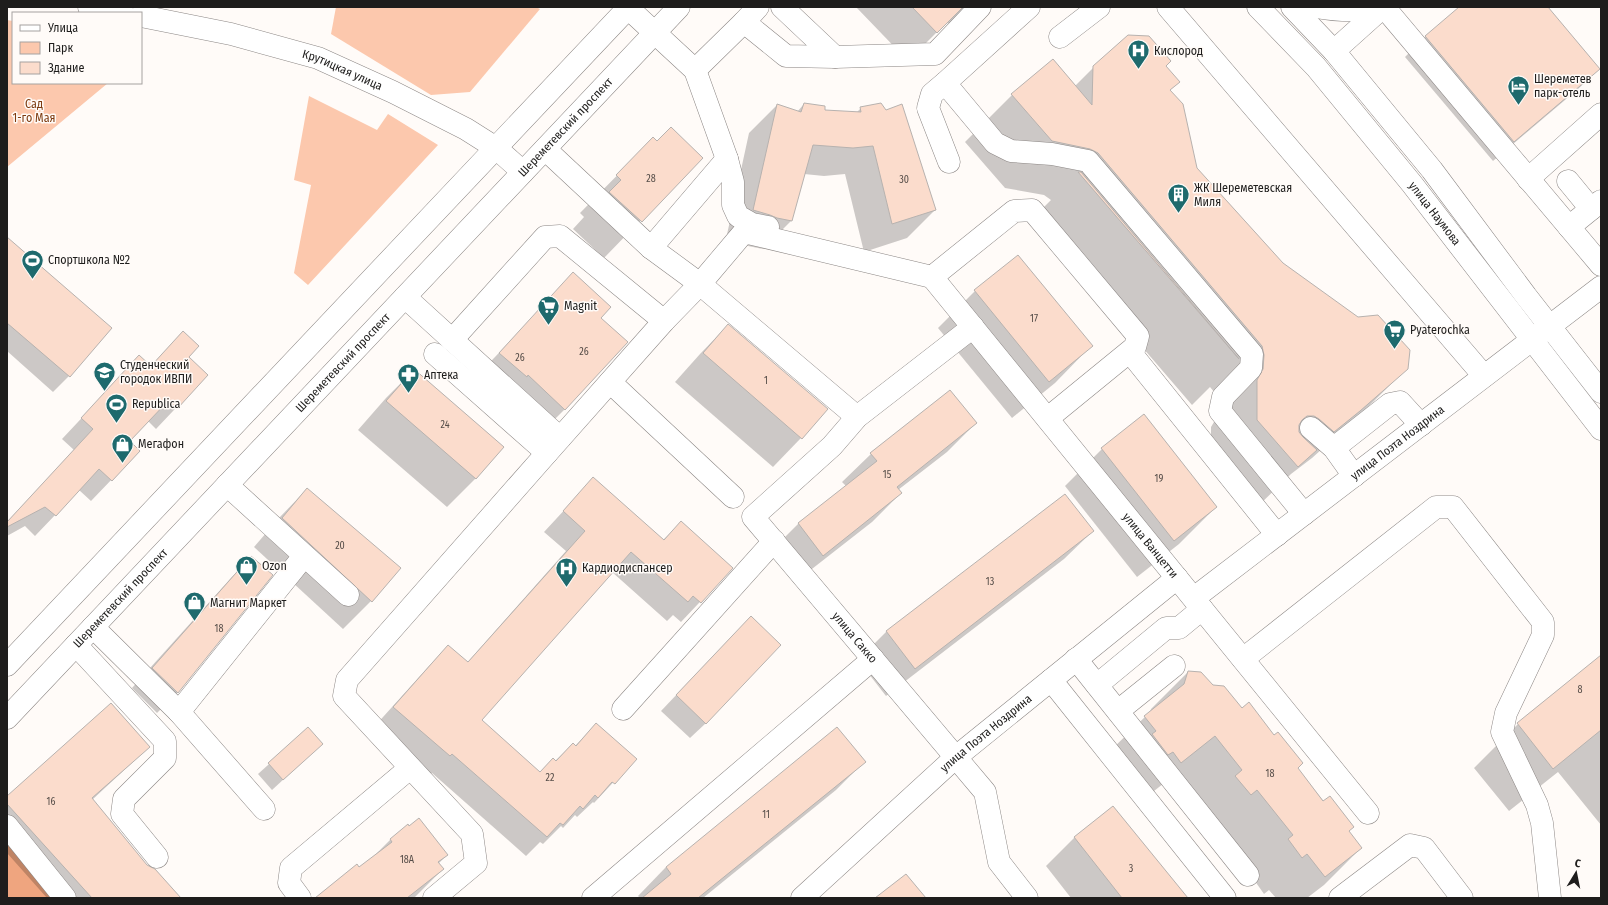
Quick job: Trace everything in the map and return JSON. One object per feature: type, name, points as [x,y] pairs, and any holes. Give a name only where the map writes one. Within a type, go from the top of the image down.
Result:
[{"type":"street","points":[[89,7],[117,12]]},
{"type":"street","name":"Шереметевский проспект","points":[[7,718],[679,7]]},
{"type":"street","points":[[782,7],[835,57]]},
{"type":"street","points":[[695,70],[751,14],[786,56],[835,57],[935,54],[980,7]]},
{"type":"street","points":[[949,162],[928,108],[932,94],[1029,7]]},
{"type":"street","points":[[1060,38],[1099,7]]},
{"type":"street","points":[[1168,7],[1484,376]]},
{"type":"street","name":"улица Наумова","points":[[1258,7],[1316,67],[1412,184],[1601,429]]},
{"type":"street","name":"улица Наумова","points":[[1292,7],[1334,51],[1432,170],[1550,327],[1601,392]]},
{"type":"street","points":[[1316,7],[1331,10],[1365,11],[1383,7]]},
{"type":"street","points":[[1334,51],[1383,7]]},
{"type":"street","points":[[1383,7],[1601,265]]},
{"type":"street","points":[[7,665],[629,8],[695,70],[727,159],[733,182],[733,205],[738,216],[752,224],[822,238]]},
{"type":"street","name":"Крутицкая улица","points":[[142,16],[231,34],[318,58],[393,92],[466,129],[496,148],[523,172]]},
{"type":"street","points":[[945,82],[995,143],[1011,151],[1052,154],[1088,161],[1252,354],[1251,368],[1223,397],[1220,411],[1304,514]]},
{"type":"street","points":[[1528,179],[1601,114]]},
{"type":"street","points":[[545,149],[651,248],[700,284],[857,417],[973,327]]},
{"type":"street","points":[[651,248],[727,159]]},
{"type":"street","points":[[1568,181],[1596,205],[1569,227]]},
{"type":"street","points":[[434,898],[476,863],[472,834],[344,696],[347,680],[664,321],[700,284],[744,232],[932,277],[1014,211],[1032,210],[1138,336],[1135,347],[1130,352],[1048,418]]},
{"type":"street","points":[[452,340],[545,237],[560,236],[664,321]]},
{"type":"street","name":"улица Ванцетти","points":[[932,277],[1368,813]]},
{"type":"street","name":"улица Поэта Ноздрина","points":[[1098,686],[1166,628],[1179,628],[1198,604],[1277,535],[1601,287]]},
{"type":"street","points":[[405,297],[452,340],[554,445]]},
{"type":"street","points":[[1130,352],[1277,535]]},
{"type":"street","points":[[435,354],[554,445]]},
{"type":"street","points":[[610,382],[733,497]]},
{"type":"street","points":[[1334,448],[1390,404],[1400,402],[1421,425]]},
{"type":"street","name":"улица Сакко","points":[[857,417],[832,446],[753,517],[985,792],[999,862],[1027,898]]},
{"type":"street","points":[[1311,428],[1334,448],[1354,476]]},
{"type":"street","points":[[227,486],[348,594]]},
{"type":"street","points":[[1243,659],[1436,507],[1453,507],[1543,622],[1543,635],[1506,713],[1502,732],[1537,805],[1542,823],[1550,898]]},
{"type":"street","points":[[623,709],[774,541]]},
{"type":"street","points":[[180,712],[304,556]]},
{"type":"street","name":"улица Поэта Ноздрина","points":[[810,896],[956,758],[1177,578]]},
{"type":"street","points":[[93,627],[180,712],[264,809]]},
{"type":"street","points":[[76,645],[165,741],[165,758],[124,799],[122,814],[156,857]]},
{"type":"street","points":[[593,898],[873,659]]},
{"type":"street","points":[[1076,660],[1248,874]]},
{"type":"street","points":[[1118,711],[1174,666]]},
{"type":"street","points":[[1051,680],[1225,898]]},
{"type":"street","points":[[300,898],[289,883],[291,868],[410,768]]},
{"type":"street","points":[[7,826],[65,898]]},
{"type":"street","points":[[1340,898],[1410,845],[1424,848],[1462,898]]},
{"type":"green space","points":[[336,7],[536,7],[540,9],[470,92],[431,95],[331,34]]},
{"type":"green space","name":"Сад 1-го Мая","points":[[7,20],[12,21],[12,84],[107,84],[7,167]]},
{"type":"green space","points":[[309,96],[377,130],[388,114],[438,145],[308,285],[294,273],[311,185],[294,180]]},
{"type":"shaded area","points":[[7,840],[54,898],[7,898]]},
{"type":"building","points":[[912,7],[963,7],[937,33]]},
{"type":"building","name":"Шереметев парк-отель","points":[[1459,7],[1548,7],[1600,69],[1514,142],[1425,36]]},
{"type":"building","name":"ЖК Шереметевская Миля","points":[[1128,35],[1149,36],[1171,61],[1166,66],[1180,82],[1170,90],[1183,104],[1197,168],[1283,263],[1358,317],[1378,315],[1410,350],[1408,369],[1334,432],[1314,416],[1307,416],[1302,420],[1299,425],[1299,432],[1317,450],[1298,467],[1257,420],[1257,380],[1263,369],[1264,355],[1262,346],[1098,153],[1090,149],[1052,141],[1011,94],[1053,59],[1092,105],[1093,66]]},
{"type":"building","points":[[804,103],[825,106],[825,110],[861,112],[860,107],[881,103],[886,110],[902,104],[936,210],[892,224],[873,146],[853,148],[813,145],[792,221],[753,210],[777,104],[801,112]]},
{"type":"building","points":[[671,127],[703,158],[642,222],[609,192],[621,180],[616,175],[653,137],[657,141]]},
{"type":"building","points":[[1078,172],[1081,172],[1239,359]]},
{"type":"building","name":"Спортшкола №2","points":[[7,237],[112,328],[70,377],[7,323]]},
{"type":"building","points":[[1018,255],[1093,346],[1049,382],[974,290]]},
{"type":"building","points":[[573,272],[611,307],[601,318],[628,342],[565,410],[528,375],[527,377],[499,353]]},
{"type":"building","points":[[728,324],[828,409],[802,439],[703,353]]},
{"type":"building","name":"Republica","points":[[183,331],[199,346],[189,357],[208,375],[177,409],[168,401],[130,441],[140,451],[112,481],[99,469],[56,516],[45,507],[7,527],[7,522],[93,429],[81,418],[139,355],[151,366]]},
{"type":"building","points":[[414,369],[504,447],[476,479],[386,401]]},
{"type":"building","points":[[950,390],[977,423],[897,487],[902,493],[823,556],[798,523],[877,461],[870,453]]},
{"type":"building","points":[[1144,414],[1217,507],[1174,541],[1101,448]]},
{"type":"building","points":[[593,477],[664,540],[681,521],[733,568],[701,603],[693,596],[688,602],[631,552],[482,720],[540,772],[553,758],[556,761],[573,743],[576,746],[596,723],[637,759],[615,784],[612,782],[598,798],[595,795],[583,809],[580,806],[563,825],[560,823],[547,837],[452,754],[450,756],[393,707],[448,645],[468,662],[585,531],[563,511]]},
{"type":"building","points":[[307,488],[401,568],[372,602],[282,518]]},
{"type":"building","points":[[1065,494],[1094,531],[915,669],[886,631]]},
{"type":"building","points":[[251,556],[273,575],[178,693],[152,668]]},
{"type":"building","points":[[751,616],[781,645],[706,724],[676,695]]},
{"type":"building","points":[[1601,655],[1601,730],[1553,769],[1517,723]]},
{"type":"building","points":[[1188,671],[1201,672],[1213,685],[1224,686],[1242,708],[1249,702],[1274,735],[1278,732],[1303,763],[1298,768],[1323,801],[1330,796],[1354,827],[1349,831],[1362,848],[1325,877],[1307,854],[1302,858],[1288,839],[1293,835],[1257,790],[1251,795],[1235,776],[1242,770],[1215,736],[1181,763],[1173,752],[1168,755],[1152,734],[1156,731],[1144,716],[1184,684]]},
{"type":"building","points":[[111,703],[150,747],[92,798],[147,865],[155,869],[181,898],[92,898],[7,804],[7,796]]},
{"type":"building","points":[[308,727],[323,744],[283,780],[268,763]]},
{"type":"building","points":[[837,727],[866,762],[698,898],[642,898],[671,874],[666,867]]},
{"type":"building","points":[[1113,806],[1188,898],[1122,898],[1074,837]]},
{"type":"building","points":[[419,818],[448,855],[438,862],[444,869],[407,898],[315,898],[357,864],[359,867],[392,842],[390,839],[408,824],[409,826]]},
{"type":"building","points":[[906,874],[926,898],[875,898]]},
{"type":"place","name":"Кислород","points":[[1139,70]]},
{"type":"place","name":"Шереметев парк-отель","points":[[1519,106]]},
{"type":"place","name":"ЖК Шереметевская Миля","points":[[1178,214]]},
{"type":"place","name":"Спортшкола №2","points":[[32,280]]},
{"type":"place","name":"Magnit","points":[[549,326]]},
{"type":"place","name":"Pyaterochka","points":[[1394,350]]},
{"type":"place","name":"Студенческий городок ИВПИ","points":[[105,392]]},
{"type":"place","name":"Аптека","points":[[409,394]]},
{"type":"place","name":"Republica","points":[[117,424]]},
{"type":"place","name":"Мегафон","points":[[122,464]]},
{"type":"place","name":"Ozon","points":[[247,586]]},
{"type":"place","name":"Кардиодиспансер","points":[[567,588]]},
{"type":"place","name":"Магнит Маркет","points":[[194,622]]}]
